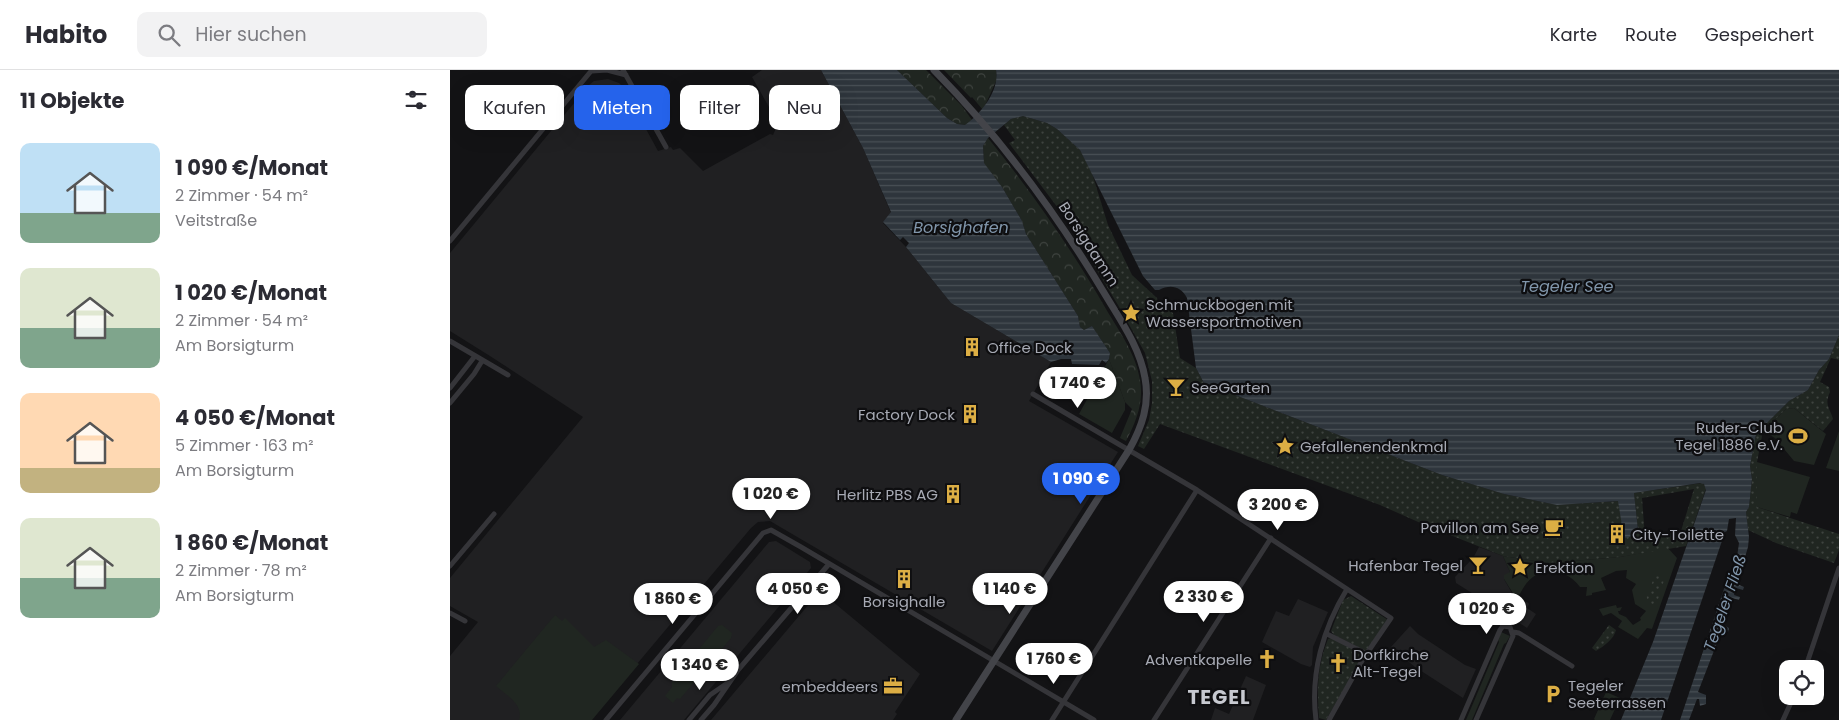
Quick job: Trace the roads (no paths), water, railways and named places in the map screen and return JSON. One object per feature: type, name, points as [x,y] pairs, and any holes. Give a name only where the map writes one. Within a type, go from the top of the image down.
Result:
[{"type":"street","name":"Borsigdamm","points":[[934,70],[967,104],[1003,146],[1076,248],[1115,311],[1139,355],[1145,378],[1146,405],[1139,431],[1129,450],[956,720]]},
{"type":"street","points":[[450,240],[592,71],[624,72],[666,147]]},
{"type":"street","points":[[450,341],[508,375]]},
{"type":"street","points":[[450,388],[475,356]]},
{"type":"street","points":[[450,403],[474,374],[482,361]]},
{"type":"street","points":[[1033,394],[1197,490],[1391,618],[1367,654],[1329,720]]},
{"type":"street","points":[[1052,720],[1197,490]]},
{"type":"street","points":[[450,566],[494,514]]},
{"type":"street","points":[[606,720],[766,532],[775,531],[1094,720]]},
{"type":"street","points":[[1154,720],[1270,538]]},
{"type":"street","points":[[701,720],[714,706],[729,682],[828,564]]},
{"type":"street","points":[[1808,660],[1839,568]]},
{"type":"street","points":[[1316,720],[1314,694],[1319,655],[1347,589]]},
{"type":"street","points":[[1466,599],[1492,614],[1502,622],[1503,626]]},
{"type":"street","points":[[450,613],[465,620]]},
{"type":"street","points":[[1503,626],[1508,626],[1513,632],[1519,633],[1572,666]]},
{"type":"street","points":[[1462,720],[1503,626]]},
{"type":"street","points":[[1476,720],[1513,636],[1513,632]]},
{"type":"street","points":[[1327,634],[1367,654]]},
{"type":"street","points":[[689,720],[710,694],[729,682]]},
{"type":"street","points":[[1784,720],[1790,705]]},
{"type":"water","name":"Tegeler See","points":[[821,70],[897,70],[947,118],[957,124],[965,125],[977,115],[988,101],[995,85],[996,70],[1839,70],[1839,335],[1829,359],[1819,370],[1808,390],[1789,401],[1756,434],[1750,466],[1752,479],[1749,507],[1746,512],[1749,537],[1748,547],[1737,584],[1744,587],[1743,590],[1736,588],[1734,595],[1740,597],[1739,600],[1732,598],[1724,625],[1729,628],[1728,632],[1722,630],[1698,692],[1706,695],[1706,704],[1700,706],[1699,699],[1697,699],[1689,720],[1680,720],[1728,577],[1736,564],[1739,543],[1735,535],[1736,518],[1729,519],[1727,531],[1725,532],[1661,720],[1621,720],[1653,642],[1706,490],[1704,484],[1700,483],[1634,493],[1638,530],[1634,536],[1624,538],[1618,501],[1557,505],[1504,494],[1442,475],[1204,383],[1196,368],[1185,294],[1175,287],[1155,290],[1143,276],[1080,150],[1057,129],[1047,123],[1023,116],[1011,119],[988,138],[983,146],[984,163],[1002,187],[1022,221],[1026,234],[1078,316],[1080,327],[1084,330],[1092,326],[1110,353],[1106,363],[1102,360],[1099,365],[1072,364],[1071,359],[1051,362],[951,303],[906,247],[909,243],[903,237],[900,240],[883,222],[891,212],[863,148],[840,105],[840,85],[829,85]]},
{"type":"place","name":"Schmuckbogen mit Wassersportmotiven","points":[[1131,313]]},
{"type":"place","name":"Office Dock","points":[[972,347]]},
{"type":"place","name":"SeeGarten","points":[[1176,387]]},
{"type":"place","name":"Factory Dock","points":[[970,414]]},
{"type":"place","name":"Ruder-Club Tegel 1886 e.V.","points":[[1798,436]]},
{"type":"place","name":"Gefallenendenkmal","points":[[1285,446]]},
{"type":"place","name":"Herlitz PBS AG","points":[[953,494]]},
{"type":"place","name":"Pavillon am See","points":[[1554,527]]},
{"type":"place","name":"City-Toilette","points":[[1617,534]]},
{"type":"place","name":"Hafenbar Tegel","points":[[1478,565]]},
{"type":"place","name":"Erektion","points":[[1520,567]]},
{"type":"place","name":"Borsighalle","points":[[904,579]]},
{"type":"place","name":"Adventkapelle","points":[[1267,659]]},
{"type":"place","name":"Dorfkirche Alt-Tegel","points":[[1338,663]]},
{"type":"place","name":"embeddeers","points":[[893,686]]},
{"type":"place","name":"Tegeler Seeterrassen","points":[[1553,694]]},
{"type":"district","name":"TEGEL","points":[[1219,697]]},
{"type":"water label","name":"Borsighafen","points":[[961,227]]},
{"type":"water label","name":"Tegeler Fließ","points":[[1725,603]]}]
